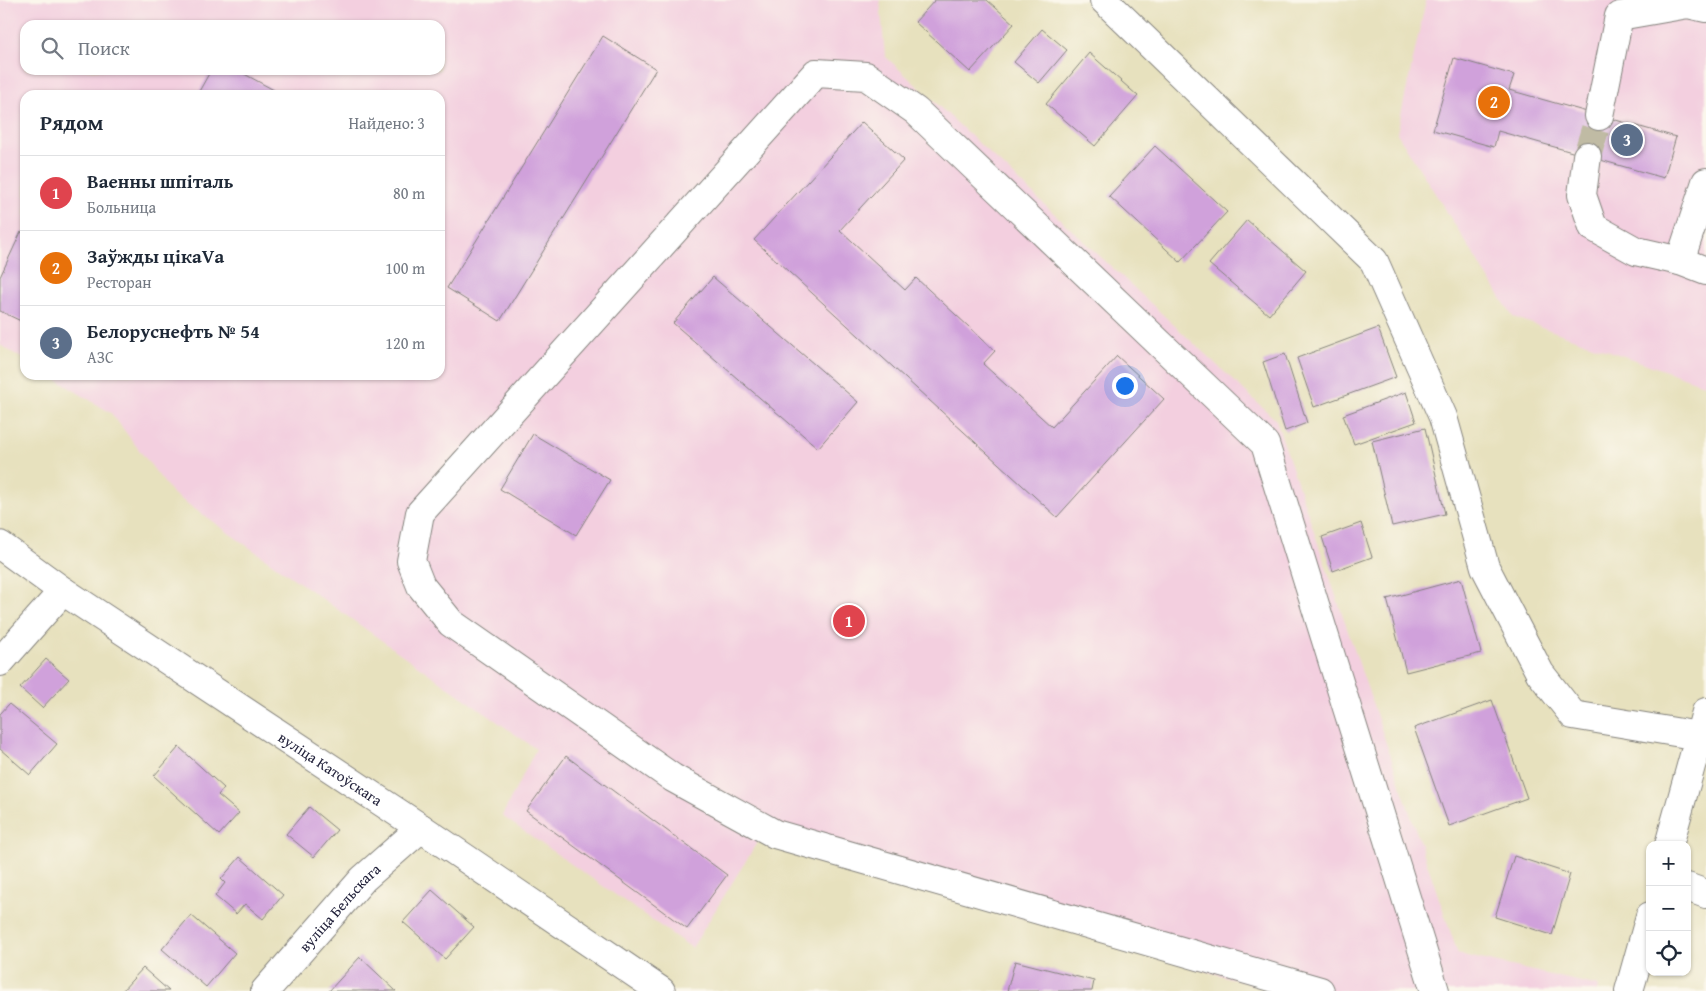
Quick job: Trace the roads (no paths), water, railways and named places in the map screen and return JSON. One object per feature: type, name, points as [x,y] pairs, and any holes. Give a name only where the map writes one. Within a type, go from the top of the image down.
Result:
[{"type":"street","points":[[1104,0],[1374,261],[1443,417],[1485,567],[1540,673],[1574,715],[1702,724],[1670,841]]},
{"type":"street","points":[[1599,116],[1619,16],[1688,4],[1706,8]]},
{"type":"street","points":[[1320,991],[775,834],[673,778],[458,629],[421,586],[411,561],[420,514],[816,73],[866,76],[916,111],[1265,444],[1435,991]]},
{"type":"street","points":[[1587,156],[1582,195],[1593,227],[1636,251],[1680,261],[1706,270]]},
{"type":"street","points":[[1680,261],[1706,182]]},
{"type":"street","name":"вуліца Катоўскага","points":[[0,545],[64,591],[421,828],[661,991]]},
{"type":"street","points":[[0,662],[64,591]]},
{"type":"street","name":"вуліца Бельскага","points":[[265,991],[363,879],[421,828]]},
{"type":"street","points":[[1691,888],[1706,894]]},
{"type":"street","points":[[1629,991],[1646,930]]},
{"type":"tunnel","points":[[1587,156],[1599,116]]},
{"type":"place","name":"Заўжды цікаVа","points":[[1494,102]]},
{"type":"place","name":"Белоруснефть № 54","points":[[1627,140]]},
{"type":"place","name":"Ваенны шпіталь","points":[[849,621]]}]
